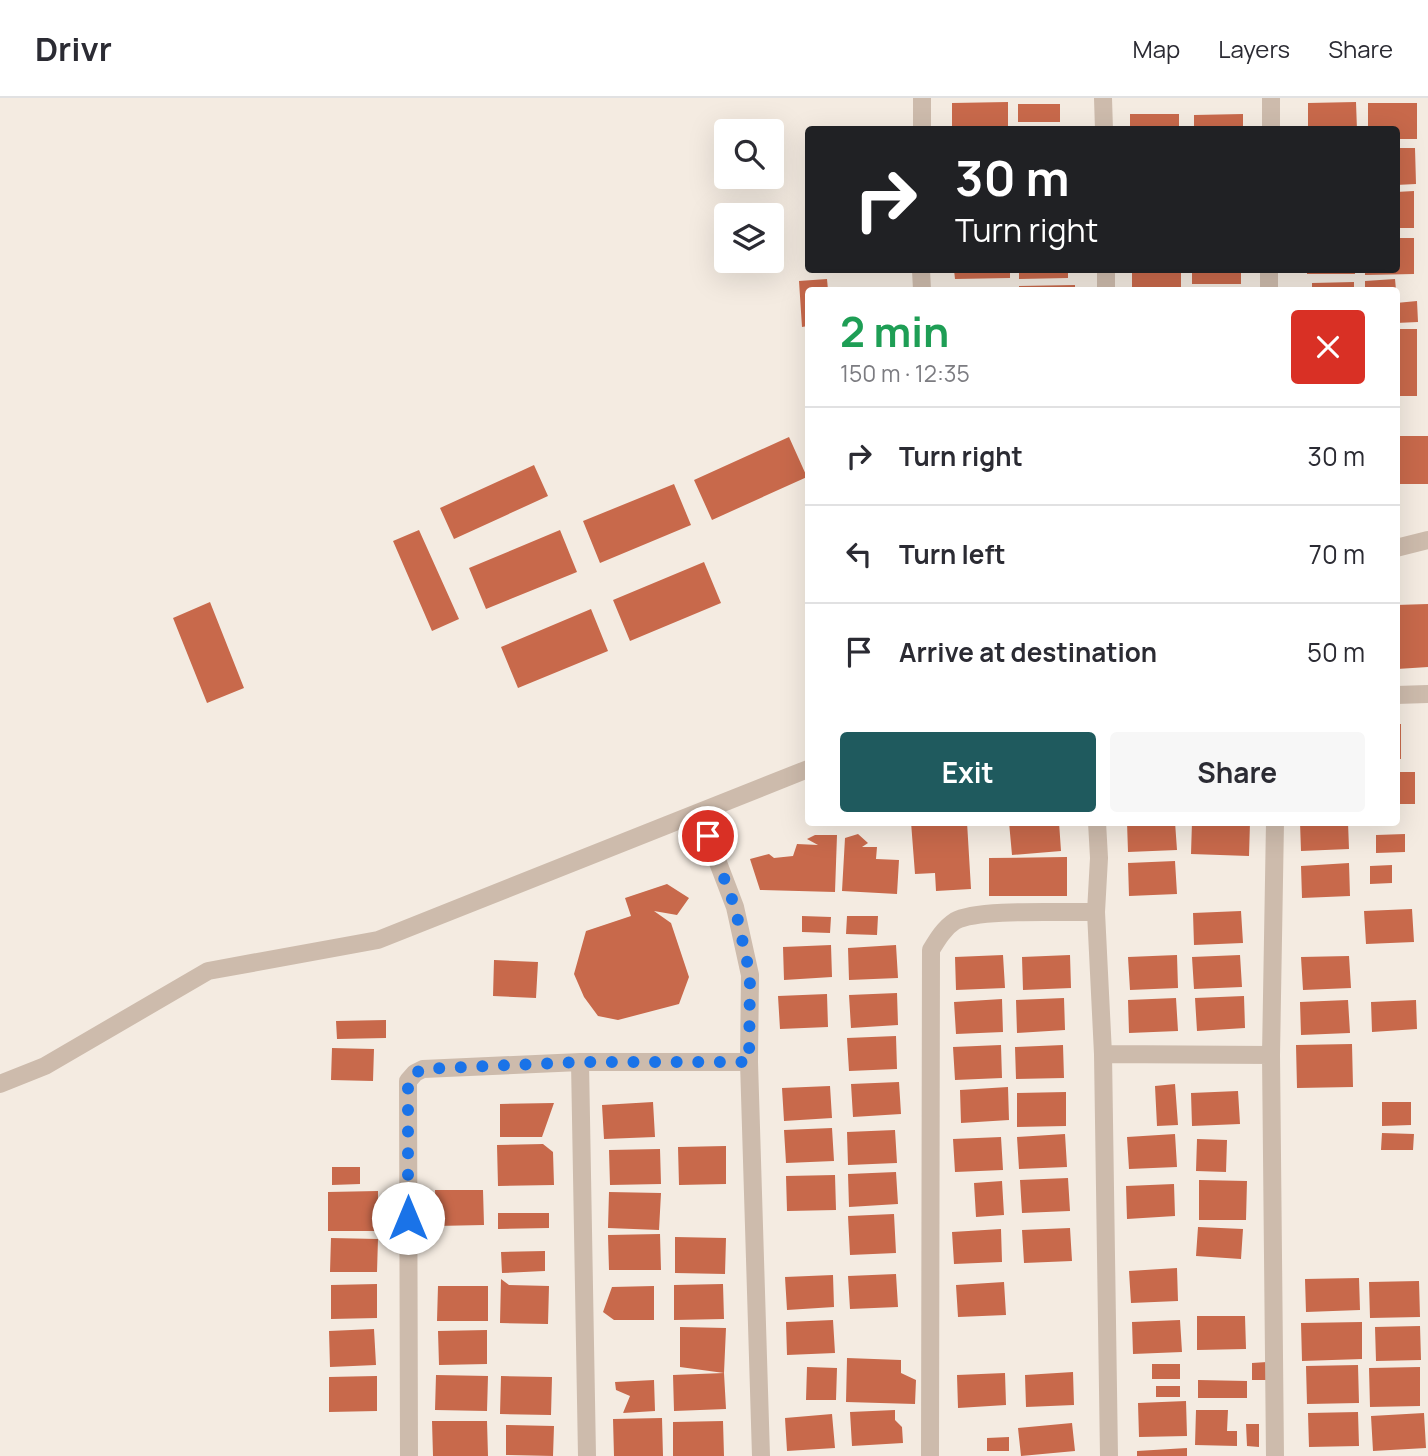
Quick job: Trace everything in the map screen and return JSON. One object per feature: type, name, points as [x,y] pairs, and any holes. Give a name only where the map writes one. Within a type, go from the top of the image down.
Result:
[{"type":"street","points":[[922,98],[922,126]]},
{"type":"street","points":[[1103,98],[1104,126]]},
{"type":"street","points":[[1271,98],[1271,126]]},
{"type":"street","points":[[1400,547],[1428,540]]},
{"type":"street","points":[[1400,695],[1428,694]]},
{"type":"street","points":[[0,1084],[45,1066],[208,971],[379,940],[805,770]]},
{"type":"street","points":[[699,813],[735,907],[750,975],[749,1062],[761,1456]]},
{"type":"street","points":[[1097,826],[1099,858],[1096,912],[1103,1054],[1109,1456]]},
{"type":"street","points":[[1275,826],[1271,1055],[1276,1456]]},
{"type":"street","points":[[930,1456],[930,950],[940,935],[955,921],[979,913],[1096,912]]},
{"type":"street","points":[[1103,1054],[1271,1055]]},
{"type":"street","points":[[408,1456],[408,1081],[423,1069],[579,1062],[749,1062]]},
{"type":"street","points":[[579,1062],[587,1456]]},
{"type":"building","points":[[1008,102],[1008,126],[952,126],[952,103]]},
{"type":"building","points":[[1356,102],[1357,126],[1308,126],[1308,103]]},
{"type":"building","points":[[1368,103],[1417,103],[1417,139],[1400,139],[1400,126],[1368,126]]},
{"type":"building","points":[[1018,104],[1060,104],[1060,122],[1018,122]]},
{"type":"building","points":[[1130,114],[1179,114],[1179,126],[1130,126]]},
{"type":"building","points":[[1243,114],[1243,126],[1194,126],[1194,115]]},
{"type":"building","points":[[1400,148],[1415,148],[1416,184],[1400,185]]},
{"type":"building","points":[[1414,191],[1414,228],[1400,228],[1400,192]]},
{"type":"building","points":[[1400,238],[1414,238],[1414,274],[1365,275],[1400,273]]},
{"type":"building","points":[[954,273],[1010,273],[1010,278],[955,279]]},
{"type":"building","points":[[1019,273],[1068,273],[1068,278],[1019,279]]},
{"type":"building","points":[[1132,273],[1181,273],[1181,287],[1132,287]]},
{"type":"building","points":[[1192,273],[1241,273],[1241,284],[1192,284]]},
{"type":"building","points":[[1307,273],[1355,273],[1355,274]]},
{"type":"building","points":[[827,279],[828,287],[805,287],[805,326],[802,327],[799,281]]},
{"type":"building","points":[[1395,279],[1396,287],[1365,287],[1365,281]]},
{"type":"building","points":[[1354,282],[1354,287],[1312,287],[1312,283]]},
{"type":"building","points":[[1075,285],[1075,287],[1019,287]]},
{"type":"building","points":[[1417,301],[1418,322],[1400,323],[1400,303]]},
{"type":"building","points":[[1400,329],[1417,329],[1417,396],[1400,396]]},
{"type":"building","points":[[1400,436],[1428,436],[1428,484],[1400,484]]},
{"type":"building","points":[[789,437],[805,473],[805,478],[712,520],[694,480]]},
{"type":"building","points":[[534,465],[548,496],[454,539],[440,508]]},
{"type":"building","points":[[674,484],[691,525],[600,563],[583,521]]},
{"type":"building","points":[[419,530],[459,619],[432,631],[393,541]]},
{"type":"building","points":[[560,530],[577,572],[486,609],[469,568]]},
{"type":"building","points":[[704,562],[721,603],[630,641],[613,600]]},
{"type":"building","points":[[210,602],[244,688],[207,703],[173,618]]},
{"type":"building","points":[[1428,604],[1428,667],[1400,669],[1400,605]]},
{"type":"building","points":[[591,609],[608,651],[518,688],[501,647]]},
{"type":"building","points":[[1400,724],[1401,724],[1400,759]]},
{"type":"building","points":[[1400,772],[1415,772],[1415,804],[1400,804]]},
{"type":"building","points":[[911,826],[967,826],[971,889],[936,891],[935,873],[915,874]]},
{"type":"building","points":[[1009,826],[1059,826],[1061,851],[1012,855]]},
{"type":"building","points":[[1127,826],[1175,826],[1177,850],[1128,852]]},
{"type":"building","points":[[1192,826],[1250,826],[1249,856],[1191,854]]},
{"type":"building","points":[[1300,826],[1348,826],[1349,849],[1301,851]]},
{"type":"building","points":[[858,834],[868,843],[862,847],[877,847],[876,859],[899,860],[897,894],[842,891],[845,838]]},
{"type":"building","points":[[1405,834],[1405,852],[1376,853],[1376,835]]},
{"type":"building","points":[[815,835],[837,835],[835,892],[760,890],[750,859],[769,854],[774,858],[793,856],[797,844],[818,845],[807,839]]},
{"type":"building","points":[[1067,857],[1067,896],[989,896],[989,858]]},
{"type":"building","points":[[1175,861],[1177,894],[1129,896],[1128,863]]},
{"type":"building","points":[[1349,863],[1350,896],[1302,898],[1301,866]]},
{"type":"building","points":[[1392,865],[1392,883],[1370,884],[1370,866]]},
{"type":"building","points":[[667,884],[689,898],[677,915],[654,911],[671,923],[689,977],[679,1004],[618,1020],[598,1016],[584,997],[574,974],[586,931],[631,916],[625,898]]},
{"type":"building","points":[[1412,909],[1414,942],[1366,944],[1364,911]]},
{"type":"building","points":[[1241,911],[1243,943],[1194,945],[1193,913]]},
{"type":"building","points":[[802,916],[831,917],[830,933],[802,932]]},
{"type":"building","points":[[847,916],[878,916],[877,935],[846,934]]},
{"type":"building","points":[[831,945],[832,977],[784,980],[783,947]]},
{"type":"building","points":[[896,945],[898,978],[849,980],[848,948]]},
{"type":"building","points":[[1003,955],[1005,988],[956,990],[955,957]]},
{"type":"building","points":[[1070,955],[1071,988],[1023,990],[1022,957]]},
{"type":"building","points":[[1177,955],[1178,988],[1130,990],[1128,957]]},
{"type":"building","points":[[1240,955],[1242,987],[1194,989],[1192,957]]},
{"type":"building","points":[[1349,956],[1351,988],[1303,990],[1301,957]]},
{"type":"building","points":[[494,960],[538,962],[536,998],[493,996]]},
{"type":"building","points":[[897,993],[898,1025],[851,1028],[849,995]]},
{"type":"building","points":[[827,994],[828,1027],[780,1029],[778,996]]},
{"type":"building","points":[[1244,996],[1245,1028],[1197,1031],[1195,998]]},
{"type":"building","points":[[1064,998],[1065,1030],[1017,1033],[1016,1000]]},
{"type":"building","points":[[1176,998],[1178,1031],[1129,1033],[1128,1000]]},
{"type":"building","points":[[1002,999],[1003,1032],[956,1034],[954,1002]]},
{"type":"building","points":[[1348,1000],[1350,1033],[1301,1035],[1300,1002]]},
{"type":"building","points":[[1416,1000],[1417,1029],[1372,1032],[1371,1002]]},
{"type":"building","points":[[386,1020],[386,1038],[337,1039],[336,1021]]},
{"type":"building","points":[[896,1036],[897,1069],[849,1071],[847,1038]]},
{"type":"building","points":[[1352,1044],[1353,1087],[1297,1088],[1296,1045]]},
{"type":"building","points":[[1001,1045],[1002,1078],[955,1080],[953,1047]]},
{"type":"building","points":[[1063,1045],[1064,1078],[1016,1079],[1015,1047]]},
{"type":"building","points":[[332,1048],[374,1049],[373,1081],[331,1080]]},
{"type":"building","points":[[899,1082],[901,1114],[853,1117],[851,1084]]},
{"type":"building","points":[[1175,1084],[1178,1125],[1157,1126],[1155,1086]]},
{"type":"building","points":[[830,1086],[832,1118],[784,1121],[782,1088]]},
{"type":"building","points":[[1008,1087],[1009,1120],[961,1123],[960,1090]]},
{"type":"building","points":[[1238,1091],[1240,1124],[1192,1126],[1191,1093]]},
{"type":"building","points":[[1066,1092],[1066,1126],[1017,1127],[1017,1093]]},
{"type":"building","points":[[653,1102],[655,1137],[604,1139],[602,1105]]},
{"type":"building","points":[[1382,1102],[1411,1102],[1411,1125],[1382,1126]]},
{"type":"building","points":[[554,1103],[542,1137],[500,1137],[500,1104]]},
{"type":"building","points":[[832,1128],[834,1161],[786,1163],[784,1130]]},
{"type":"building","points":[[895,1130],[897,1163],[848,1165],[847,1132]]},
{"type":"building","points":[[1382,1133],[1414,1134],[1413,1150],[1381,1150]]},
{"type":"building","points":[[1065,1134],[1067,1167],[1019,1169],[1017,1137]]},
{"type":"building","points":[[1175,1134],[1177,1167],[1129,1169],[1127,1137]]},
{"type":"building","points":[[1001,1137],[1003,1170],[955,1172],[953,1139]]},
{"type":"building","points":[[1197,1139],[1227,1140],[1226,1172],[1196,1171]]},
{"type":"building","points":[[543,1144],[553,1152],[554,1185],[498,1186],[497,1145]]},
{"type":"building","points":[[726,1146],[726,1184],[679,1185],[678,1147]]},
{"type":"building","points":[[660,1149],[661,1184],[610,1185],[609,1150]]},
{"type":"building","points":[[332,1167],[360,1167],[360,1184],[332,1185]]},
{"type":"building","points":[[896,1172],[898,1204],[849,1207],[848,1174]]},
{"type":"building","points":[[835,1175],[836,1210],[787,1211],[786,1176]]},
{"type":"building","points":[[1068,1178],[1070,1211],[1022,1213],[1020,1180]]},
{"type":"building","points":[[1199,1180],[1247,1181],[1246,1220],[1199,1220]]},
{"type":"building","points":[[1002,1181],[1004,1215],[976,1217],[974,1183]]},
{"type":"building","points":[[1174,1184],[1175,1216],[1127,1219],[1126,1186]]},
{"type":"building","points":[[435,1190],[483,1190],[484,1225],[436,1226]]},
{"type":"building","points":[[378,1191],[378,1201],[392,1201],[392,1231],[328,1231],[328,1192]]},
{"type":"building","points":[[609,1192],[661,1193],[659,1230],[608,1228]]},
{"type":"building","points":[[498,1213],[549,1213],[549,1228],[498,1229]]},
{"type":"building","points":[[894,1214],[896,1253],[850,1255],[848,1216]]},
{"type":"building","points":[[1198,1227],[1243,1229],[1241,1259],[1196,1256]]},
{"type":"building","points":[[1070,1228],[1072,1261],[1024,1263],[1022,1230]]},
{"type":"building","points":[[1001,1229],[1002,1262],[954,1264],[952,1232]]},
{"type":"building","points":[[660,1234],[661,1270],[609,1270],[608,1235]]},
{"type":"building","points":[[675,1237],[726,1238],[725,1274],[675,1273]]},
{"type":"building","points":[[331,1238],[378,1239],[377,1272],[330,1272]]},
{"type":"building","points":[[545,1251],[545,1271],[502,1273],[501,1252]]},
{"type":"building","points":[[1177,1268],[1178,1301],[1131,1303],[1129,1271]]},
{"type":"building","points":[[896,1274],[898,1307],[850,1309],[848,1276]]},
{"type":"building","points":[[833,1275],[834,1307],[787,1310],[785,1277]]},
{"type":"building","points":[[1359,1278],[1360,1310],[1306,1312],[1305,1279]]},
{"type":"building","points":[[501,1279],[509,1285],[549,1286],[548,1324],[500,1323]]},
{"type":"building","points":[[1419,1281],[1420,1317],[1370,1318],[1369,1282]]},
{"type":"building","points":[[1004,1282],[1006,1315],[958,1317],[956,1285]]},
{"type":"building","points":[[377,1284],[377,1318],[331,1319],[331,1285]]},
{"type":"building","points":[[723,1284],[724,1319],[674,1320],[674,1285]]},
{"type":"building","points":[[438,1286],[488,1286],[488,1321],[437,1321]]},
{"type":"building","points":[[654,1286],[654,1320],[614,1320],[603,1312],[612,1287]]},
{"type":"building","points":[[1197,1316],[1245,1316],[1246,1349],[1197,1350]]},
{"type":"building","points":[[833,1320],[835,1353],[787,1355],[786,1322]]},
{"type":"building","points":[[1180,1320],[1182,1352],[1133,1354],[1132,1322]]},
{"type":"building","points":[[1362,1322],[1362,1359],[1302,1361],[1301,1323]]},
{"type":"building","points":[[1420,1326],[1421,1360],[1376,1361],[1375,1327]]},
{"type":"building","points":[[680,1327],[726,1328],[724,1373],[680,1367]]},
{"type":"building","points":[[374,1329],[376,1365],[330,1367],[329,1331]]},
{"type":"building","points":[[487,1330],[487,1364],[439,1365],[438,1331]]},
{"type":"building","points":[[847,1358],[901,1360],[901,1373],[916,1380],[915,1404],[846,1402]]},
{"type":"building","points":[[1267,1362],[1267,1380],[1252,1380],[1252,1363]]},
{"type":"building","points":[[1152,1364],[1180,1364],[1180,1379],[1152,1379]]},
{"type":"building","points":[[1358,1365],[1359,1403],[1307,1404],[1306,1366]]},
{"type":"building","points":[[807,1367],[837,1368],[836,1400],[806,1400]]},
{"type":"building","points":[[1420,1367],[1420,1406],[1370,1407],[1369,1368]]},
{"type":"building","points":[[1073,1372],[1074,1405],[1026,1407],[1025,1375]]},
{"type":"building","points":[[724,1373],[726,1409],[674,1411],[673,1375]]},
{"type":"building","points":[[1005,1373],[1006,1405],[958,1408],[957,1375]]},
{"type":"building","points":[[436,1375],[488,1376],[487,1411],[435,1410]]},
{"type":"building","points":[[377,1376],[377,1411],[329,1412],[329,1377]]},
{"type":"building","points":[[501,1376],[552,1377],[551,1415],[500,1414]]},
{"type":"building","points":[[654,1380],[655,1411],[623,1413],[630,1396],[616,1390],[615,1382]]},
{"type":"building","points":[[1198,1380],[1247,1381],[1247,1398],[1198,1398]]},
{"type":"building","points":[[1156,1386],[1180,1386],[1180,1397],[1156,1397]]},
{"type":"building","points":[[1186,1401],[1187,1436],[1139,1437],[1138,1403]]},
{"type":"building","points":[[895,1410],[895,1420],[902,1427],[903,1443],[852,1446],[850,1412]]},
{"type":"building","points":[[1196,1410],[1228,1410],[1227,1431],[1237,1431],[1237,1446],[1195,1445]]},
{"type":"building","points":[[1358,1412],[1359,1446],[1309,1447],[1308,1413]]},
{"type":"building","points":[[1424,1413],[1426,1448],[1373,1451],[1371,1416]]},
{"type":"building","points":[[832,1414],[835,1448],[787,1451],[785,1418]]},
{"type":"building","points":[[662,1418],[663,1456],[614,1456],[613,1419]]},
{"type":"building","points":[[432,1421],[487,1421],[488,1456],[433,1456]]},
{"type":"building","points":[[723,1421],[724,1456],[673,1456],[673,1422]]},
{"type":"building","points":[[1072,1423],[1075,1451],[1021,1456],[1018,1428]]},
{"type":"building","points":[[1246,1424],[1259,1424],[1259,1447],[1247,1446]]},
{"type":"building","points":[[506,1425],[554,1426],[553,1456],[506,1455]]},
{"type":"building","points":[[1009,1437],[1009,1451],[987,1451],[987,1438]]},
{"type":"building","points":[[1187,1448],[1187,1456],[1137,1456],[1137,1451]]},
{"type":"route","points":[[408,1218],[408,1081],[423,1069],[579,1062],[749,1062],[750,975],[735,907],[708,836]]}]
